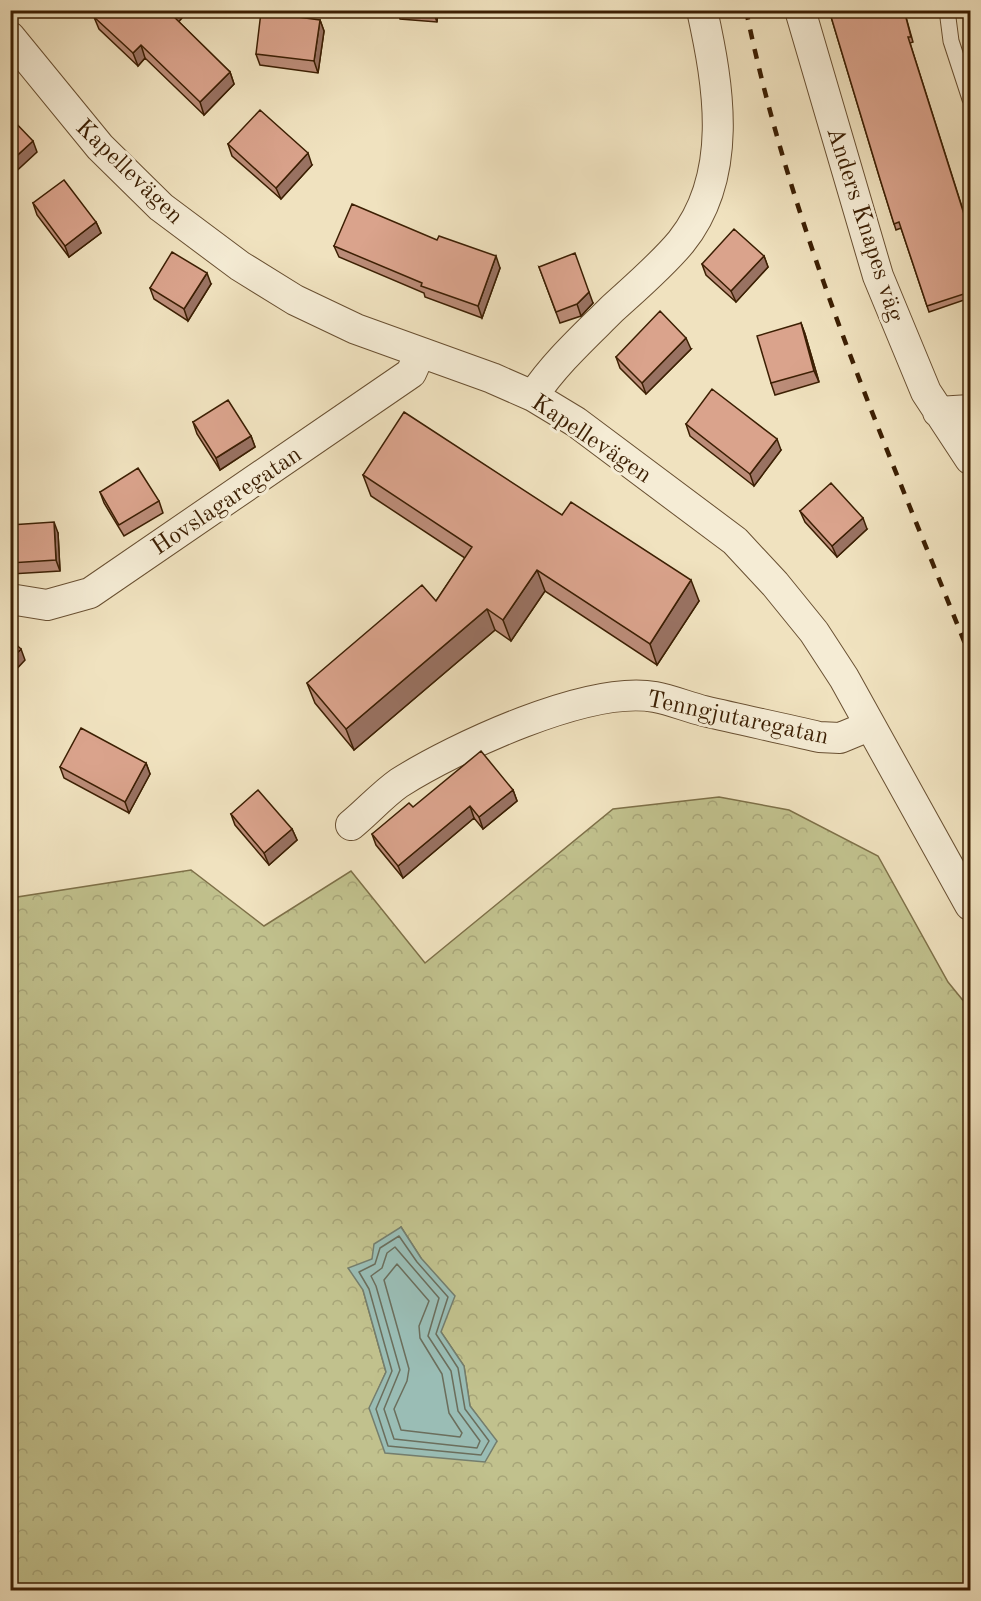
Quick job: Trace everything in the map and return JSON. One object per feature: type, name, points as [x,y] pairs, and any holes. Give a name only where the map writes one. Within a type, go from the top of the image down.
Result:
[{"type":"street","points":[[533,396],[563,356],[681,242],[701,209],[714,175],[719,141],[709,42],[702,10]]},
{"type":"street","name":"Anders Knapes väg","points":[[800,10],[878,276],[926,392],[970,459]]},
{"type":"street","name":"Kapellevägen","points":[[10,38],[100,147],[161,207],[240,266],[295,300],[356,329],[492,378],[533,396],[576,422],[735,541],[775,584],[814,632],[844,678],[970,905]]},
{"type":"street","name":"Hovslagaregatan","points":[[10,599],[47,605],[90,592],[411,374],[420,353]]},
{"type":"street","points":[[938,412],[970,410]]},
{"type":"street","name":"Tenngjutaregatan","points":[[351,825],[398,784],[457,751],[587,701],[616,695],[655,697],[700,710],[819,737],[840,738],[869,726]]},
{"type":"lane","points":[[947,10],[951,40],[970,99]]},
{"type":"green space","points":[[719,797],[789,810],[878,856],[948,982],[970,1009],[970,1590],[11,1590],[11,898],[191,870],[264,926],[351,871],[425,963],[613,809]],"holes":[[[401,1227],[421,1258],[441,1332],[464,1366],[470,1406],[496,1441],[370,1408],[386,1372],[363,1290],[372,1259]]]},
{"type":"water","points":[[401,1227],[421,1258],[455,1296],[441,1332],[464,1366],[470,1406],[497,1441],[485,1462],[385,1453],[369,1408],[386,1372],[363,1290],[348,1268],[372,1259],[374,1244]]},
{"type":"building","points":[[100,10],[172,10],[170,13],[230,72],[200,102],[141,45],[133,53],[94,17]]},
{"type":"building","points":[[829,10],[904,10],[911,37],[908,37],[970,233],[970,292],[927,306],[899,222],[894,224]]},
{"type":"building","points":[[965,10],[970,10],[970,28]]},
{"type":"building","points":[[261,12],[320,20],[314,61],[256,54]]},
{"type":"building","points":[[260,110],[308,153],[276,188],[228,144]]},
{"type":"building","points":[[10,117],[33,141],[10,162]]},
{"type":"building","points":[[64,180],[96,222],[65,246],[33,203]]},
{"type":"building","points":[[352,204],[437,240],[439,236],[496,256],[478,306],[421,286],[422,283],[334,246]]},
{"type":"building","points":[[734,229],[764,256],[731,291],[702,264]]},
{"type":"building","points":[[172,252],[207,273],[184,309],[150,288]]},
{"type":"building","points":[[575,253],[589,292],[577,304],[556,312],[539,267]]},
{"type":"building","points":[[660,311],[686,338],[642,383],[616,357]]},
{"type":"building","points":[[801,323],[814,371],[771,383],[757,336]]},
{"type":"building","points":[[712,389],[777,439],[750,474],[686,424]]},
{"type":"building","points":[[228,400],[251,436],[216,458],[193,422]]},
{"type":"building","points":[[404,412],[562,515],[571,502],[691,580],[650,644],[537,570],[503,620],[487,609],[346,729],[307,683],[422,585],[436,601],[472,547],[363,475]]},
{"type":"building","points":[[138,468],[159,501],[119,525],[100,492]]},
{"type":"building","points":[[831,483],[863,518],[832,546],[800,511]]},
{"type":"building","points":[[54,522],[56,560],[10,563],[10,525]]},
{"type":"building","points":[[10,639],[21,649],[10,660]]},
{"type":"building","points":[[81,728],[146,763],[125,802],[60,767]]},
{"type":"building","points":[[481,751],[513,790],[479,817],[470,806],[398,866],[372,834],[409,803],[413,807]]},
{"type":"building","points":[[258,790],[292,829],[264,853],[231,814]]},
{"type":"railway","points":[[746,10],[765,93],[815,257],[874,418],[970,656]]}]
